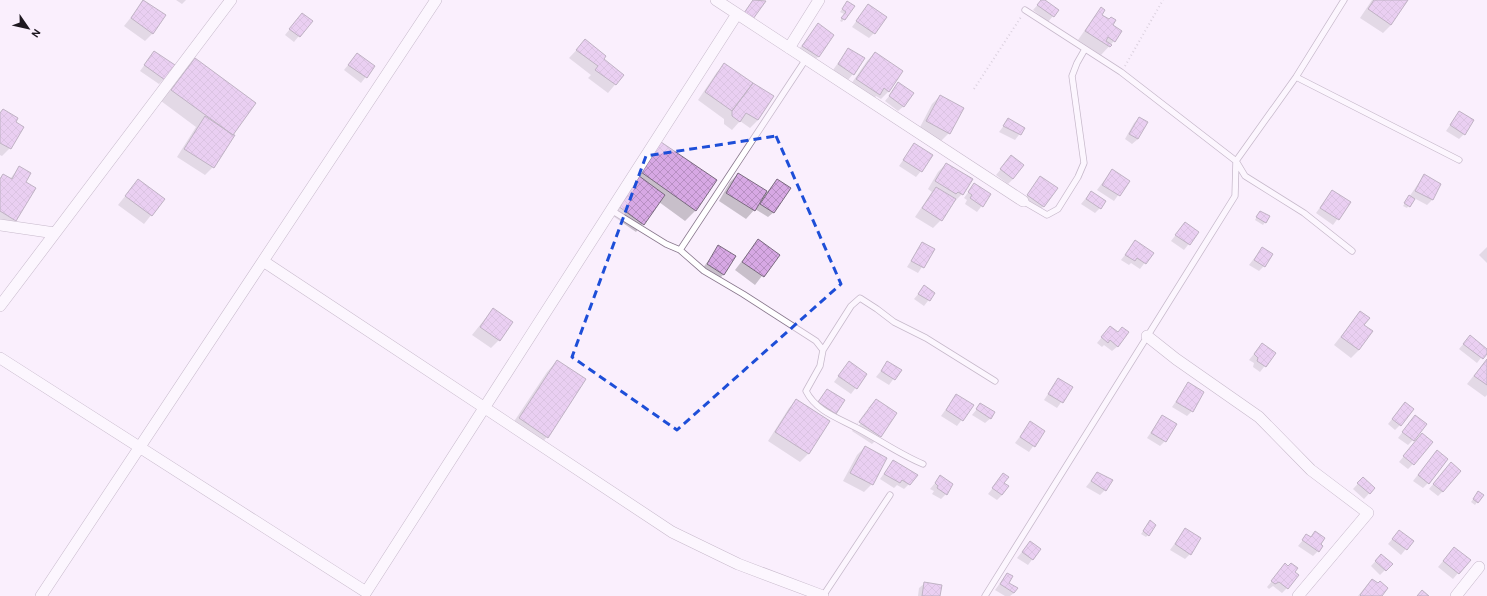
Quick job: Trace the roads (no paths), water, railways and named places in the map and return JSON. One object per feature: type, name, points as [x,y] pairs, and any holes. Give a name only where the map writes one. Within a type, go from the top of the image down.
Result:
[{"type":"street","points":[[0,306],[231,0]]},
{"type":"street","points":[[41,596],[436,0]]},
{"type":"street","points":[[716,0],[1023,201]]},
{"type":"street","points":[[789,48],[819,0]]},
{"type":"street","points":[[0,358],[366,592],[737,14]]},
{"type":"street","points":[[0,225],[55,233]]},
{"type":"street","points":[[263,261],[485,406],[672,532],[738,564],[823,596]]},
{"type":"street","points":[[1147,336],[1176,359],[1259,417],[1312,470],[1368,514],[1298,596]]},
{"type":"street","points":[[1456,596],[1478,567]]},
{"type":"lane","points":[[985,596],[1235,196],[1236,161],[1296,77],[1344,0]]},
{"type":"lane","points":[[1025,10],[1121,72],[1236,161],[1245,176],[1304,213],[1352,251]]},
{"type":"lane","points":[[1023,201],[1047,214],[1058,209],[1078,177],[1084,163],[1072,76],[1077,62],[1085,49]]},
{"type":"lane","points":[[680,250],[806,58]]},
{"type":"lane","points":[[1296,77],[1459,160]]},
{"type":"lane","points":[[611,210],[666,244],[680,250],[704,271],[816,341],[823,350]]},
{"type":"lane","points":[[923,464],[902,455],[858,428],[830,415],[810,400],[806,391],[820,366],[823,350],[850,306],[860,298],[894,322],[926,338],[995,381]]},
{"type":"lane","points":[[823,596],[890,495]]}]
